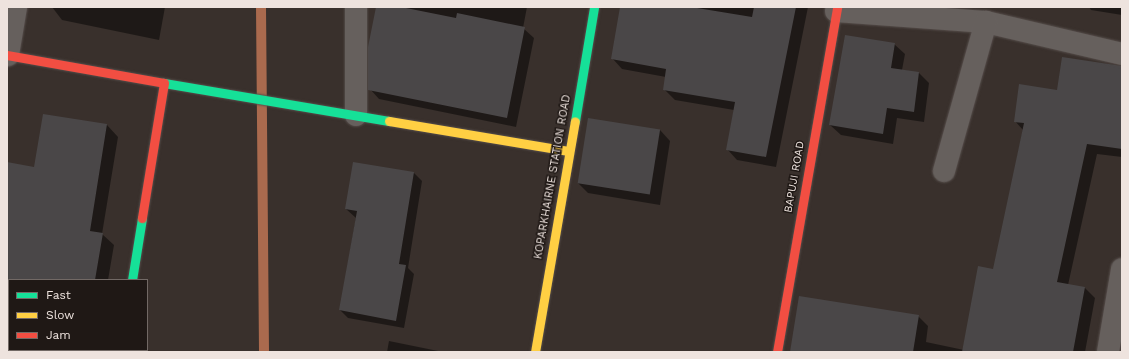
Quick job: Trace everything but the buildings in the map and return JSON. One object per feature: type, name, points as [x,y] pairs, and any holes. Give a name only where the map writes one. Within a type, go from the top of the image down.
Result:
[{"type":"street","points":[[16,7],[8,55],[164,83],[569,151]]},
{"type":"street","points":[[356,7],[356,115]]},
{"type":"street","name":"KOPARKHAIRNE STATION ROAD","points":[[535,352],[594,7]]},
{"type":"street","points":[[837,9],[986,22],[1122,54]]},
{"type":"street","name":"BAPUJI ROAD","points":[[777,352],[837,9]]},
{"type":"street","points":[[944,171],[986,22]]},
{"type":"street","points":[[132,279],[164,83]]},
{"type":"street","points":[[1108,352],[1122,269]]},
{"type":"waterway","points":[[261,7],[264,352]]},
{"type":"traffic: fast","points":[[575,121],[594,7]]},
{"type":"traffic: fast","points":[[164,83],[389,121]]},
{"type":"traffic: fast","points":[[132,279],[142,218]]},
{"type":"traffic: slow","points":[[389,121],[569,151]]},
{"type":"traffic: slow","points":[[535,352],[575,121]]},
{"type":"traffic: jam","points":[[777,352],[837,7]]},
{"type":"traffic: jam","points":[[7,55],[164,83],[142,218]]}]
